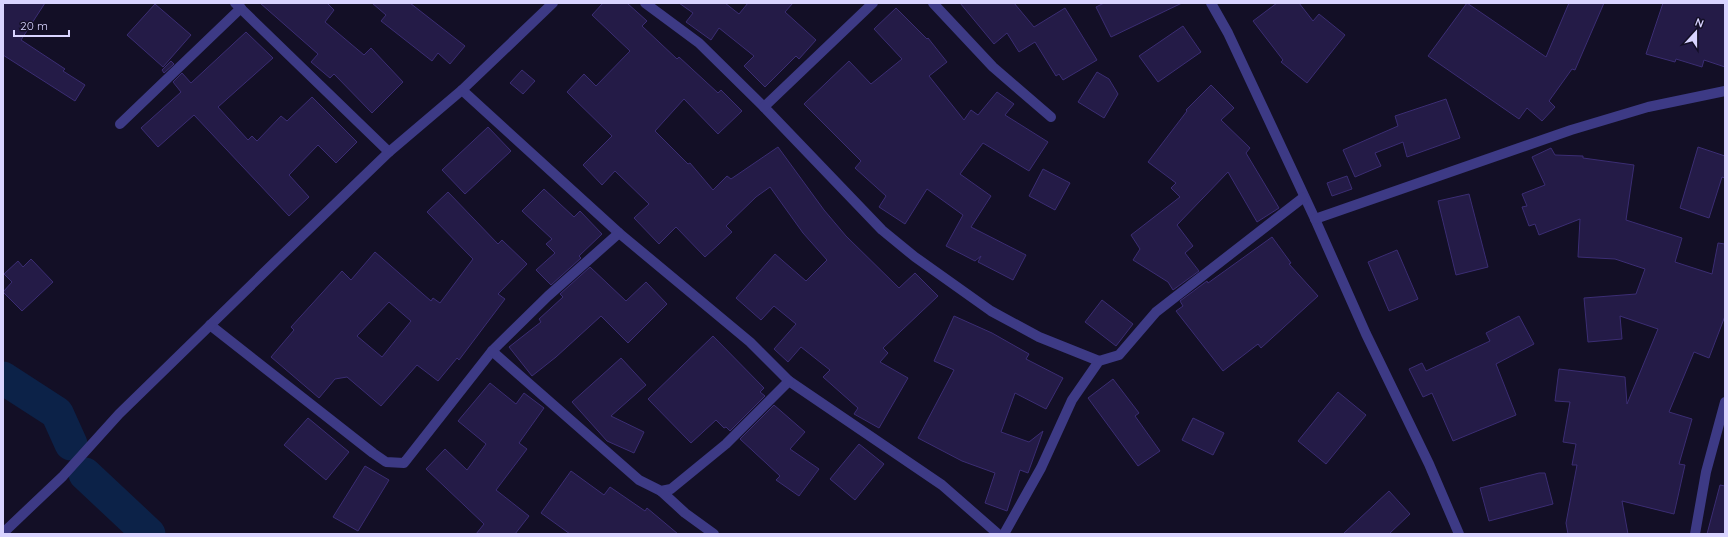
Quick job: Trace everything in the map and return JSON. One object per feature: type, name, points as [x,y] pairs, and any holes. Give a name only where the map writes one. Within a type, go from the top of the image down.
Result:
[{"type":"street","points":[[3,533],[63,476],[119,414],[210,324],[389,152],[462,90],[553,3]]},
{"type":"street","points":[[645,3],[699,43],[764,107],[882,230],[915,257],[992,311],[1039,337],[1099,361],[1119,355],[1156,312],[1304,197]]},
{"type":"street","points":[[764,107],[873,3]]},
{"type":"street","points":[[933,3],[993,67],[1051,117]]},
{"type":"street","points":[[1212,3],[1315,219],[1366,334],[1429,464],[1459,534]]},
{"type":"street","points":[[120,124],[238,6],[389,152]]},
{"type":"street","points":[[462,90],[619,233],[750,342],[789,381],[942,485],[998,534]]},
{"type":"street","points":[[1315,219],[1571,130],[1648,107],[1725,91]]},
{"type":"street","points":[[210,324],[386,462],[404,463],[492,351],[548,296],[619,233]]},
{"type":"street","points":[[492,351],[639,480],[661,491],[685,513],[714,534]]},
{"type":"street","points":[[1004,534],[1041,468],[1072,400],[1099,361]]},
{"type":"street","points":[[661,491],[671,489],[726,444],[789,381]]},
{"type":"street","points":[[1695,534],[1706,472],[1725,402]]},
{"type":"building","points":[[3,3],[45,3],[21,40],[65,69],[63,71],[85,85],[75,101],[3,55]]},
{"type":"building","points":[[260,3],[327,3],[334,10],[325,22],[364,55],[371,48],[403,82],[372,113],[334,74],[330,78],[311,62],[318,54]]},
{"type":"building","points":[[372,3],[410,3],[465,46],[450,64],[438,53],[432,61],[381,21],[386,15]]},
{"type":"building","points":[[603,3],[627,3],[647,21],[642,26],[677,59],[679,57],[718,93],[721,90],[742,111],[718,134],[684,99],[655,131],[688,164],[690,163],[713,190],[727,176],[731,179],[778,147],[824,210],[846,236],[899,288],[915,273],[938,296],[883,348],[888,353],[880,362],[908,378],[879,428],[854,414],[858,408],[823,377],[830,370],[801,347],[788,362],[774,349],[796,324],[774,306],[761,320],[736,298],[775,254],[806,281],[827,260],[803,233],[770,187],[756,197],[726,226],[732,232],[705,257],[676,227],[659,244],[634,218],[649,204],[615,171],[602,185],[583,165],[612,136],[567,92],[584,74],[596,86],[630,51],[592,15]]},
{"type":"building","points":[[679,3],[725,3],[739,14],[748,3],[793,3],[785,12],[816,40],[799,59],[796,56],[765,87],[744,66],[754,56],[719,28],[711,40],[686,22],[693,13]]},
{"type":"building","points":[[960,3],[1014,3],[1034,27],[1065,8],[1097,60],[1063,80],[1059,74],[1056,76],[1035,42],[1019,52],[1007,33],[994,44]]},
{"type":"building","points":[[1104,3],[1182,3],[1111,37],[1096,7]]},
{"type":"building","points":[[1277,3],[1299,3],[1313,21],[1319,14],[1345,35],[1307,83],[1281,62],[1283,60],[1253,21]]},
{"type":"building","points":[[1467,3],[1546,57],[1569,3],[1604,3],[1575,70],[1572,69],[1549,101],[1555,107],[1542,121],[1527,108],[1519,119],[1428,56]]},
{"type":"building","points":[[1663,3],[1725,3],[1725,67],[1704,60],[1702,67],[1676,59],[1675,62],[1646,54]]},
{"type":"building","points":[[155,4],[191,35],[163,67],[127,35]]},
{"type":"building","points":[[896,8],[927,39],[928,38],[947,62],[929,76],[964,120],[971,110],[978,115],[997,92],[1014,104],[1005,115],[1048,142],[1029,171],[983,143],[960,174],[991,196],[971,227],[1026,255],[1013,280],[978,262],[981,256],[975,261],[946,246],[963,215],[927,189],[905,224],[879,207],[886,196],[855,168],[861,161],[804,104],[849,61],[871,84],[902,59],[874,29]]},
{"type":"building","points":[[1183,26],[1201,52],[1158,82],[1139,56]]},
{"type":"building","points":[[246,32],[273,58],[218,107],[248,140],[252,136],[257,141],[281,116],[287,121],[312,97],[357,142],[336,163],[318,145],[289,175],[309,197],[289,216],[194,115],[158,147],[141,128],[181,92],[173,82],[182,73],[191,83]]},
{"type":"building","points":[[171,61],[174,64],[164,73],[162,70]]},
{"type":"building","points":[[522,70],[535,81],[523,94],[510,83]]},
{"type":"building","points":[[1097,72],[1109,79],[1118,94],[1104,118],[1078,102]]},
{"type":"building","points":[[1211,85],[1234,108],[1221,120],[1250,148],[1246,153],[1279,208],[1257,222],[1228,172],[1177,225],[1193,246],[1185,253],[1199,271],[1173,290],[1168,282],[1133,260],[1140,249],[1131,235],[1180,197],[1171,188],[1176,183],[1148,162],[1187,111],[1186,110]]},
{"type":"building","points":[[1446,99],[1460,138],[1407,157],[1403,142],[1375,153],[1381,166],[1355,177],[1343,150],[1398,126],[1395,116]]},
{"type":"building","points":[[488,127],[511,151],[465,194],[442,170]]},
{"type":"building","points":[[1698,147],[1725,156],[1725,178],[1722,177],[1709,218],[1680,208]]},
{"type":"building","points":[[1551,148],[1555,155],[1583,156],[1583,158],[1634,165],[1626,220],[1682,238],[1675,262],[1712,274],[1718,243],[1725,244],[1725,316],[1709,358],[1694,352],[1669,412],[1692,419],[1679,464],[1685,465],[1674,514],[1622,501],[1628,534],[1568,534],[1566,523],[1577,465],[1572,465],[1576,444],[1563,442],[1570,402],[1555,401],[1559,369],[1625,377],[1627,404],[1658,329],[1620,316],[1622,339],[1588,342],[1584,298],[1636,294],[1645,269],[1615,259],[1578,257],[1580,219],[1539,235],[1535,224],[1529,226],[1522,207],[1527,206],[1522,194],[1545,185],[1532,157]]},
{"type":"building","points":[[1043,169],[1070,183],[1055,210],[1029,196]]},
{"type":"building","points":[[1347,176],[1352,189],[1332,196],[1327,183]]},
{"type":"building","points":[[544,189],[574,217],[580,211],[602,234],[579,256],[581,258],[551,285],[536,270],[555,253],[546,244],[552,239],[522,211]]},
{"type":"building","points":[[448,192],[498,244],[502,240],[527,264],[498,294],[505,299],[459,360],[457,358],[438,381],[417,365],[381,406],[347,377],[335,379],[319,398],[271,357],[294,330],[291,327],[342,271],[351,280],[375,252],[431,301],[433,298],[440,303],[473,259],[427,212]],"holes":[[[389,302],[411,321],[382,357],[357,336]]]},
{"type":"building","points":[[1469,194],[1488,267],[1456,275],[1438,201]]},
{"type":"building","points":[[1272,237],[1291,263],[1289,264],[1318,296],[1261,348],[1258,344],[1223,371],[1176,311],[1183,306],[1180,301],[1207,281],[1208,283]]},
{"type":"building","points":[[1397,250],[1418,299],[1389,311],[1368,262]]},
{"type":"building","points":[[31,259],[53,282],[22,311],[3,292],[12,282],[4,274],[18,261],[23,267]]},
{"type":"building","points":[[590,267],[626,301],[646,282],[667,304],[628,343],[601,316],[556,357],[532,376],[509,347],[541,322],[539,319],[563,297],[560,294]]},
{"type":"building","points":[[1102,300],[1133,324],[1116,346],[1085,322]]},
{"type":"building","points":[[954,316],[992,333],[1029,354],[1026,359],[1063,378],[1046,409],[1015,393],[1001,432],[1029,442],[1043,431],[1028,473],[1020,470],[1007,511],[985,503],[995,473],[962,461],[918,438],[954,370],[934,361]]},
{"type":"building","points":[[1519,316],[1534,344],[1496,364],[1516,415],[1453,441],[1432,393],[1423,397],[1409,369],[1422,363],[1426,371],[1490,341],[1486,333]]},
{"type":"building","points":[[713,336],[764,388],[760,392],[765,396],[730,431],[726,427],[724,428],[716,420],[691,443],[648,399]]},
{"type":"building","points":[[621,358],[646,385],[611,416],[644,432],[634,453],[607,441],[572,402]]},
{"type":"building","points":[[1113,379],[1139,413],[1135,416],[1160,451],[1138,466],[1088,398]]},
{"type":"building","points":[[490,383],[516,404],[524,393],[544,408],[519,443],[527,449],[496,490],[529,516],[515,534],[476,534],[484,524],[426,469],[445,449],[467,470],[486,444],[458,421]]},
{"type":"building","points":[[1338,392],[1366,415],[1326,464],[1298,441]]},
{"type":"building","points":[[774,405],[805,432],[790,449],[819,469],[799,496],[776,480],[780,476],[740,439]]},
{"type":"building","points":[[308,418],[349,452],[326,480],[284,445]]},
{"type":"building","points":[[1193,418],[1224,433],[1213,455],[1182,440]]},
{"type":"building","points":[[859,444],[884,464],[855,500],[830,479]]},
{"type":"building","points":[[365,466],[389,480],[358,531],[333,517]]},
{"type":"building","points":[[571,471],[604,495],[610,487],[645,511],[647,508],[678,534],[570,534],[541,513]]},
{"type":"building","points":[[1539,473],[1545,473],[1553,504],[1489,521],[1480,488]]},
{"type":"building","points":[[1720,485],[1725,486],[1725,534],[1707,534]]},
{"type":"building","points":[[1389,491],[1410,514],[1389,534],[1343,534]]},
{"type":"waterway","points":[[3,378],[57,413],[71,444]]},
{"type":"waterway","points":[[85,474],[149,534]]}]
